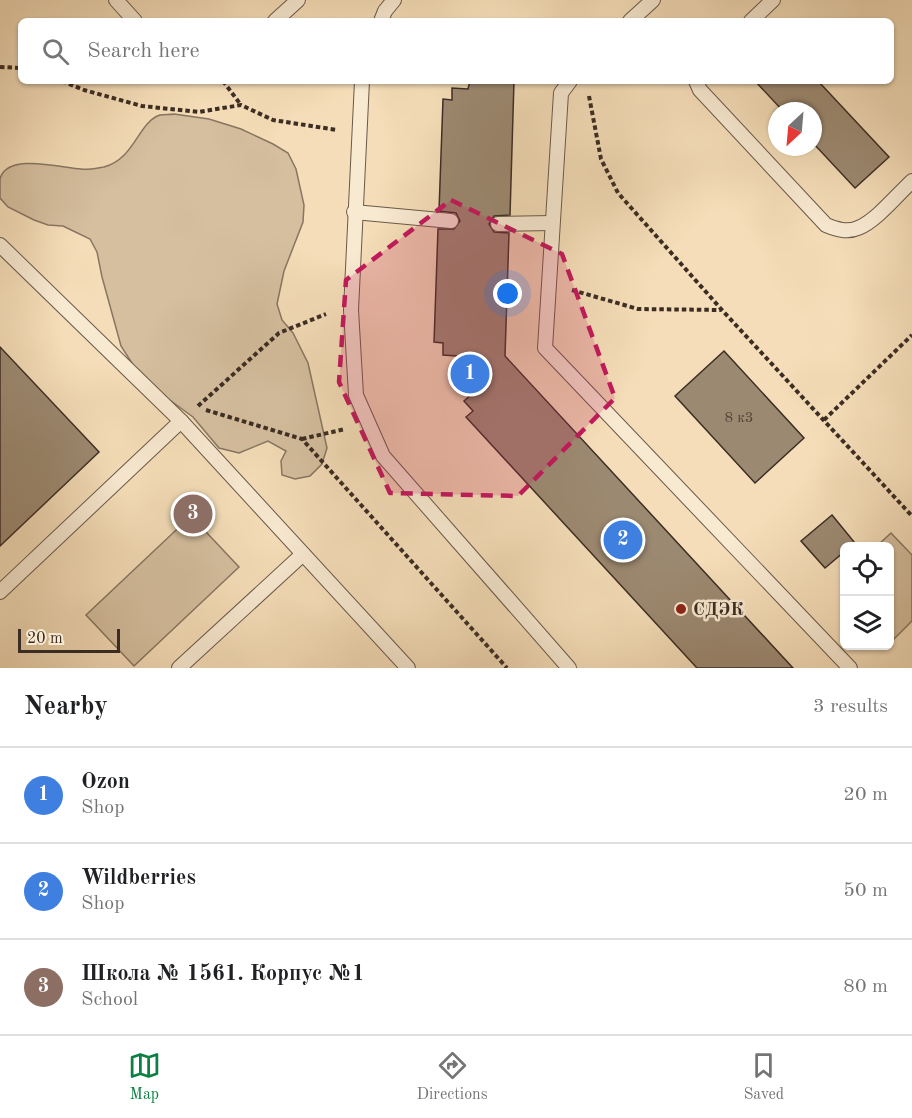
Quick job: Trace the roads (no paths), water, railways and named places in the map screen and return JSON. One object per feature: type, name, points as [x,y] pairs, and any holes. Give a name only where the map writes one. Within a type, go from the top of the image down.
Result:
[{"type":"lane","points":[[116,0],[132,18]]},
{"type":"lane","points":[[278,18],[298,0]]},
{"type":"lane","points":[[382,18],[394,0]]},
{"type":"lane","points":[[633,18],[653,0]]},
{"type":"lane","points":[[754,18],[773,0]]},
{"type":"lane","points":[[362,84],[351,310],[356,395],[383,456],[569,668]]},
{"type":"lane","points":[[568,84],[561,93],[545,348],[850,668]]},
{"type":"lane","points":[[697,84],[700,90],[826,225],[841,231],[858,229],[912,181]]},
{"type":"lane","points":[[354,212],[451,221]]},
{"type":"lane","points":[[498,224],[552,223]]},
{"type":"lane","points":[[0,245],[181,421],[408,668]]},
{"type":"lane","points":[[0,592],[181,421]]},
{"type":"lane","points":[[179,668],[303,554]]},
{"type":"place","name":"Ozon","points":[[470,374]]},
{"type":"place","name":"Школа № 1561. Корпус №1","points":[[193,514]]},
{"type":"place","name":"Wildberries","points":[[623,540]]},
{"type":"place","name":"СДЭК","points":[[681,609]]}]
